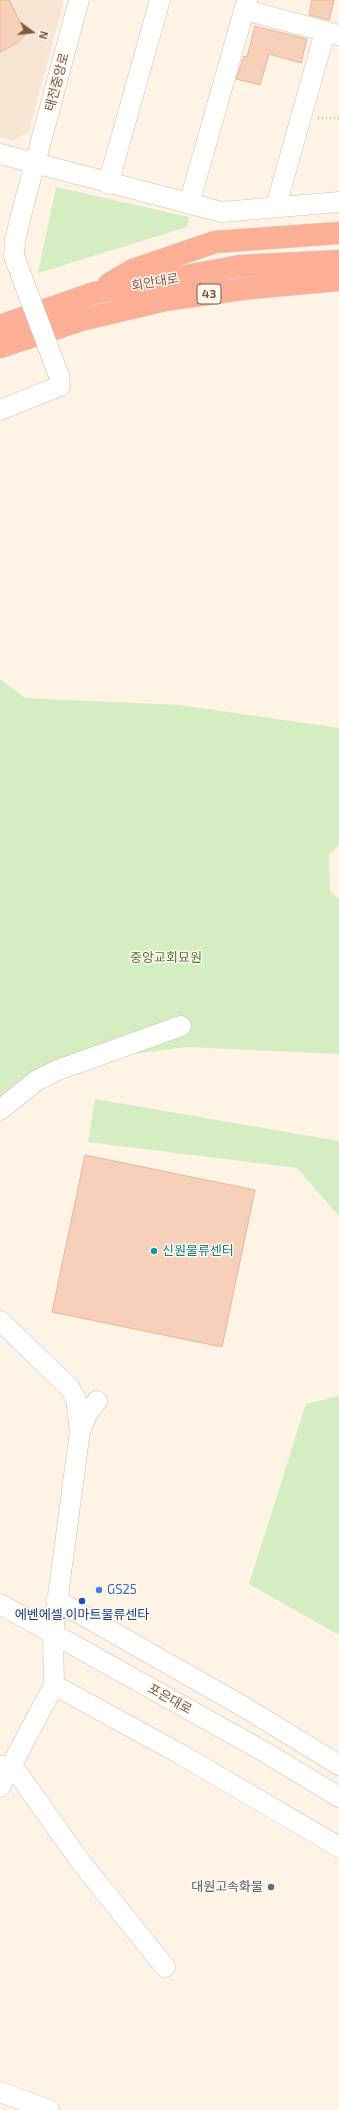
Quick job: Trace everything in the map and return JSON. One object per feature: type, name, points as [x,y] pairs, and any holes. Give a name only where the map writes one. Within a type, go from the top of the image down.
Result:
[{"type":"highway","points":[[94,293],[133,270],[215,242],[339,233]]},
{"type":"highway","name":"회안대로","points":[[0,326],[94,293],[240,266],[339,261]]},
{"type":"highway","name":"회안대로","points":[[0,347],[81,320],[165,300],[250,288],[339,280]]},
{"type":"highway","points":[[81,320],[158,315],[293,293],[339,293]]},
{"type":"street","name":"태전중앙로","points":[[0,410],[60,386],[59,376],[14,256],[15,241],[79,0]]},
{"type":"street","points":[[108,184],[160,0]]},
{"type":"street","points":[[189,204],[246,5],[332,33],[276,206]]},
{"type":"street","points":[[0,154],[108,184],[222,212],[276,206],[339,202]]},
{"type":"street","points":[[0,1110],[36,1081],[58,1070],[181,1026]]},
{"type":"street","points":[[0,1321],[69,1387],[76,1399],[80,1431]]},
{"type":"street","points":[[0,1787],[6,1766],[54,1685],[52,1633],[80,1431],[87,1414],[97,1401]]},
{"type":"street","points":[[56,1600],[244,1707],[339,1765]]},
{"type":"street","name":"포은대로","points":[[0,1604],[263,1751],[339,1797]]},
{"type":"street","points":[[54,1685],[189,1759],[339,1847]]},
{"type":"street","points":[[6,1766],[165,1967]]},
{"type":"street","points":[[0,2092],[49,2110]]},
{"type":"shaded area","points":[[0,0],[64,0],[29,131],[13,141],[0,137]]},
{"type":"green space","points":[[56,187],[189,217],[187,227],[38,273]]},
{"type":"green space","name":"중앙교회묘원","points":[[0,679],[25,698],[179,705],[339,728],[339,844],[329,855],[330,891],[339,899],[339,1054],[187,1047],[124,1055],[0,1101]]},
{"type":"green space","points":[[95,1099],[339,1141],[339,1216],[297,1168],[88,1142]]},
{"type":"green space","points":[[339,1396],[339,1635],[249,1584],[306,1404]]},
{"type":"building","points":[[0,0],[9,0],[26,34],[17,43],[0,52]]},
{"type":"building","points":[[312,0],[334,0],[329,20],[309,15]]},
{"type":"building","points":[[255,26],[307,39],[301,63],[269,54],[260,85],[236,79],[244,56],[247,57]]},
{"type":"building","name":"신원물류센터","points":[[85,1155],[255,1190],[222,1347],[52,1312]]},
{"type":"place","name":"신원물류센터","points":[[154,1251]]},
{"type":"place","name":"GS25","points":[[99,1590]]},
{"type":"place","name":"에벤에셀.이마트물류센타","points":[[82,1601]]},
{"type":"place","name":"대원고속화물","points":[[271,1887]]}]
